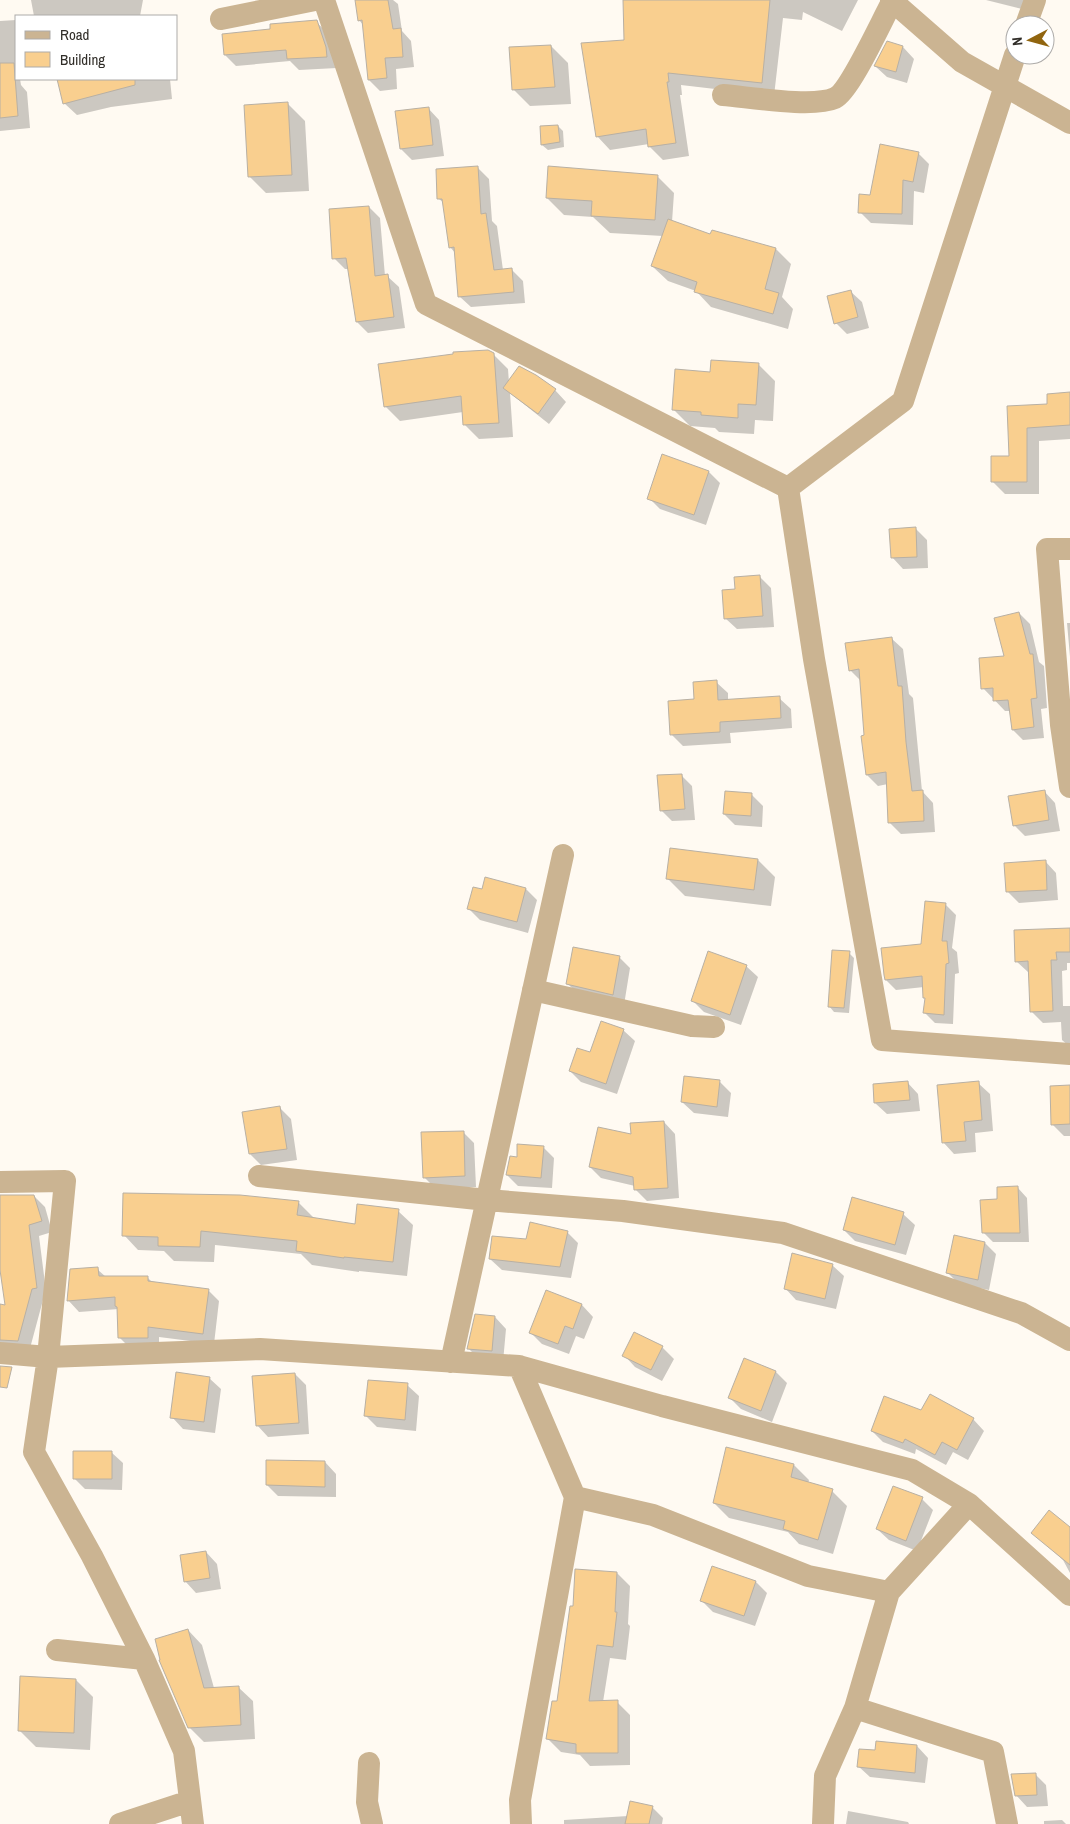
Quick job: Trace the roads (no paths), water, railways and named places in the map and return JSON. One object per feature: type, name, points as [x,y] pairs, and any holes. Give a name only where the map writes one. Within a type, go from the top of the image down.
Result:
[{"type":"street","points":[[220,19],[315,0]]},
{"type":"street","points":[[324,0],[426,304],[788,488]]},
{"type":"street","points":[[1030,15],[1035,0]]},
{"type":"street","points":[[723,95],[809,103],[836,98],[848,85],[891,1],[962,62],[1070,123]]},
{"type":"street","points":[[788,488],[903,402],[1012,65]]},
{"type":"street","points":[[788,488],[814,660],[882,1040],[1070,1054]]},
{"type":"street","points":[[1070,549],[1047,549],[1066,725],[1070,788]]},
{"type":"street","points":[[451,1362],[563,855]]},
{"type":"street","points":[[533,990],[692,1026],[714,1027]]},
{"type":"street","points":[[259,1176],[487,1200],[622,1211],[783,1233],[1021,1312],[1070,1340]]},
{"type":"street","points":[[0,1182],[65,1181],[48,1357],[34,1452],[92,1556],[144,1659],[184,1751],[193,1824]]},
{"type":"street","points":[[0,1353],[48,1357],[260,1349],[520,1366],[662,1406],[912,1470],[969,1504],[1070,1595]]},
{"type":"street","points":[[520,1366],[575,1497],[520,1800],[521,1824]]},
{"type":"street","points":[[575,1497],[653,1515],[808,1576],[889,1592]]},
{"type":"street","points":[[824,1824],[825,1776],[855,1708],[889,1592],[969,1504]]},
{"type":"street","points":[[57,1650],[144,1659]]},
{"type":"street","points":[[855,1708],[993,1752],[1007,1824]]},
{"type":"street","points":[[369,1763],[367,1802],[372,1824]]},
{"type":"street","points":[[120,1824],[190,1801]]}]
